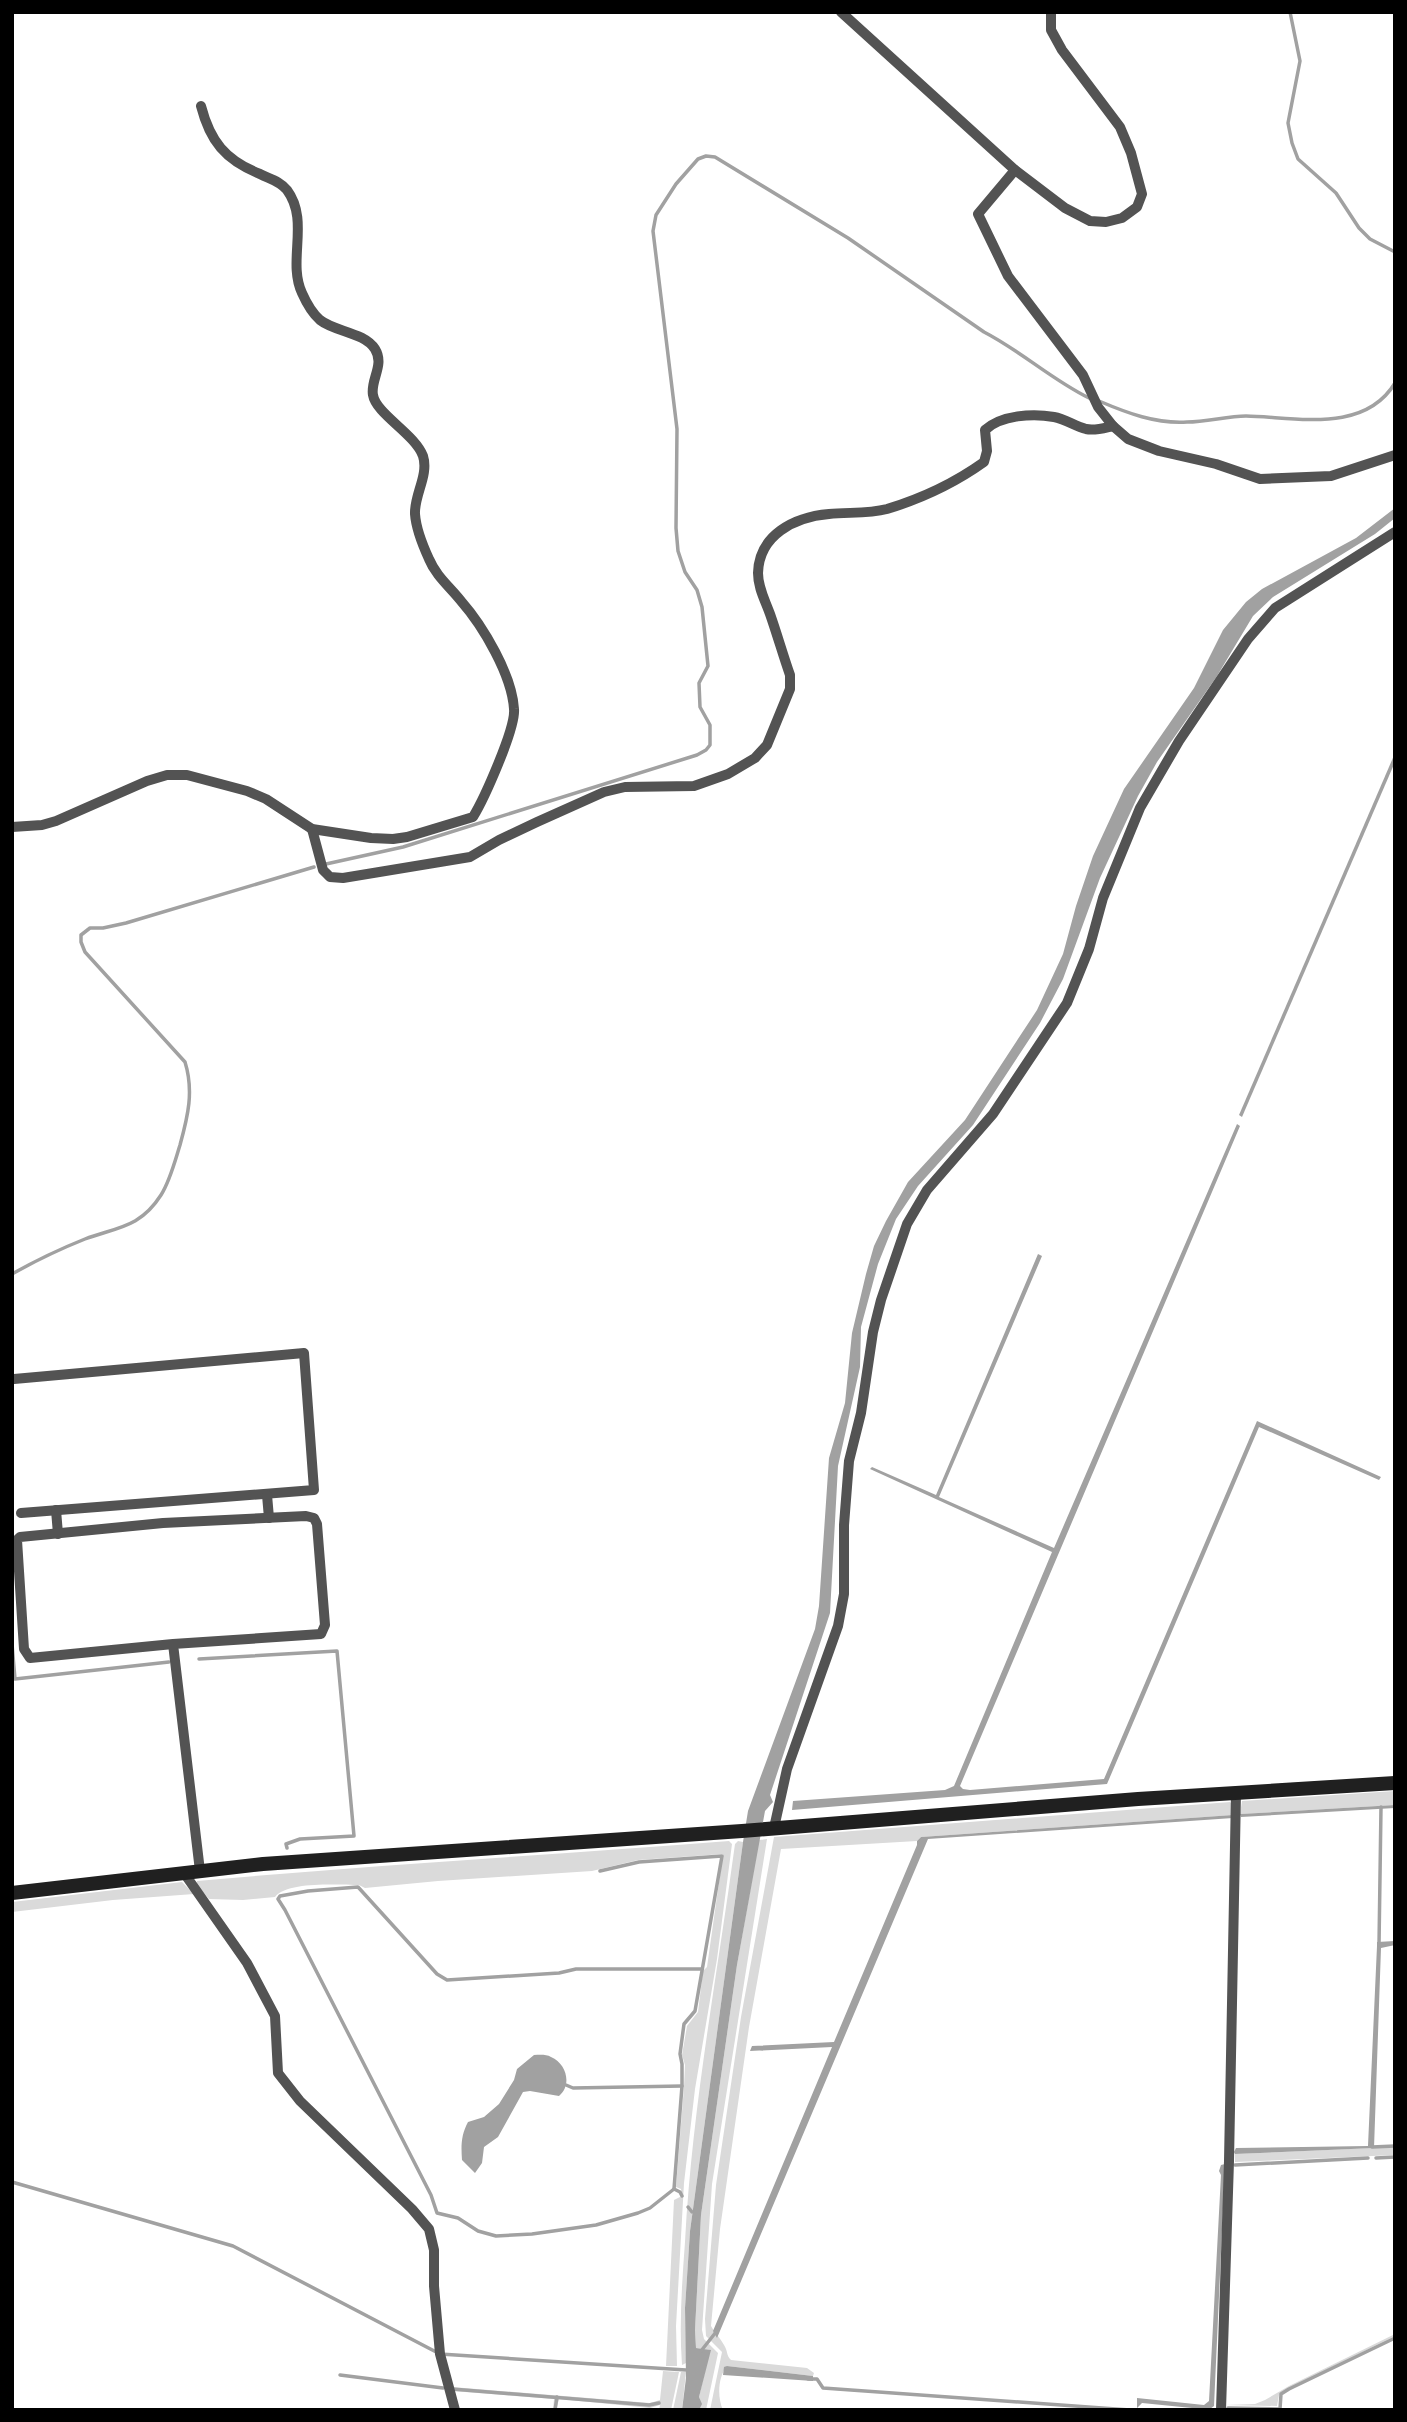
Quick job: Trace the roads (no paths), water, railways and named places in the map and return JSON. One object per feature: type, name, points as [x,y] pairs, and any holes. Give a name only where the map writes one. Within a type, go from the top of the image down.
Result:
[{"type":"main road","points":[[12,1893],[263,1864],[1395,1783]]},
{"type":"street","points":[[841,12],[1016,170],[1065,208],[1090,221],[1106,222],[1122,218],[1137,207],[1142,194],[1120,127],[1062,50],[1051,30],[1051,12]]},
{"type":"street","points":[[12,827],[57,821],[147,781],[167,775],[187,775],[247,791],[266,799],[312,829],[393,839],[473,817],[510,731],[515,710],[496,653],[478,621],[430,562],[415,514],[424,469],[422,456],[410,437],[378,407],[372,394],[379,361],[376,350],[368,342],[320,320],[310,307],[300,290],[297,271],[299,227],[295,208],[287,191],[279,182],[247,169],[220,149],[205,122],[201,106]]},
{"type":"street","points":[[1016,170],[978,214],[1008,276],[1083,375],[1098,407],[1128,439],[1159,451],[1216,464],[1260,478],[1331,476],[1395,455]]},
{"type":"street","points":[[312,829],[323,870],[330,877],[343,878],[470,857],[499,840],[604,792],[625,787],[694,786],[728,774],[755,758],[767,745],[790,689],[790,676],[760,590],[758,573],[765,544],[775,533],[791,524],[825,514],[887,509],[923,495],[984,462],[988,451],[985,430],[992,424],[1017,417],[1052,416],[1087,429],[1113,426]]},
{"type":"street","points":[[770,1829],[838,1626],[844,1594],[844,1525],[849,1461],[861,1413],[873,1332],[907,1224],[927,1191],[993,1114],[1068,1003],[1089,949],[1103,898],[1140,808],[1179,741],[1248,639],[1275,608],[1395,532]]},
{"type":"street","points":[[14,1379],[304,1353],[314,1490],[21,1513]]},
{"type":"street","points":[[267,1495],[270,1518]]},
{"type":"street","points":[[161,1503],[163,1523]]},
{"type":"street","points":[[56,1510],[58,1534]]},
{"type":"street","points":[[306,1516],[314,1518],[317,1524],[324,1631],[321,1634],[173,1644],[30,1658],[24,1648],[17,1540],[20,1537],[163,1523],[306,1516]]},
{"type":"street","points":[[173,1644],[200,1871]]},
{"type":"street","points":[[1222,2410],[1236,1793]]},
{"type":"street","points":[[184,1873],[247,1963],[275,2016],[278,2073],[300,2101],[412,2209],[429,2229],[434,2250],[440,2354],[454,2410]]},
{"type":"waterway","points":[[1290,12],[1300,61],[1288,123],[1298,159],[1336,193],[1359,228],[1370,239],[1395,252]]},
{"type":"waterway","points":[[326,864],[403,847],[697,755],[710,745],[710,725],[700,707],[699,683],[708,666],[702,607],[697,590],[685,572],[678,551],[677,429],[653,231],[656,215],[676,184],[698,159],[715,157],[848,238],[984,332],[1089,398]]},
{"type":"waterway","points":[[1099,401],[1142,417],[1175,422],[1246,416],[1328,419],[1366,410],[1382,399],[1395,383]]},
{"type":"waterway","points":[[12,1274],[85,1239],[127,1225],[145,1214],[167,1184],[185,1124],[189,1104],[185,1062],[85,952],[81,935],[90,928],[126,923],[314,867]]},
{"type":"waterway","points":[[12,1644],[15,1679],[169,1662]]},
{"type":"waterway","points":[[199,1659],[337,1651],[354,1836],[300,1839],[286,1844],[287,1848]]},
{"type":"waterway","points":[[1379,1945],[1381,1807]]},
{"type":"waterway","points":[[600,1871],[639,1862],[722,1856],[695,2011],[684,2024],[680,2054],[682,2086],[674,2189]]},
{"type":"waterway","points":[[682,2196],[674,2189],[650,2208],[638,2213],[596,2225],[532,2234],[496,2236],[478,2231],[458,2218],[437,2213],[431,2195],[278,1899],[280,1896],[308,1891],[358,1887],[437,1974],[447,1980],[559,1973],[576,1969],[701,1969]]},
{"type":"waterway","points":[[566,2085],[573,2088],[682,2086]]},
{"type":"waterway","points":[[1372,2147],[1395,2146]]},
{"type":"waterway","points":[[1376,2158],[1395,2157]]},
{"type":"waterway","points":[[1235,2165],[1368,2158]]},
{"type":"waterway","points":[[12,2182],[233,2246],[440,2354],[686,2370]]},
{"type":"waterway","points":[[688,2207],[692,2212]]},
{"type":"waterway","points":[[701,2351],[716,2332]]},
{"type":"waterway","points":[[1228,2408],[1280,2409],[1281,2394],[1289,2389],[1395,2338]]},
{"type":"waterway","points":[[340,2375],[443,2388]]},
{"type":"waterway","points":[[808,2379],[817,2379],[823,2388],[1130,2410]]},
{"type":"waterway","points":[[452,2389],[649,2405],[659,2403]]},
{"type":"waterway","points":[[555,2410],[557,2397]]}]
